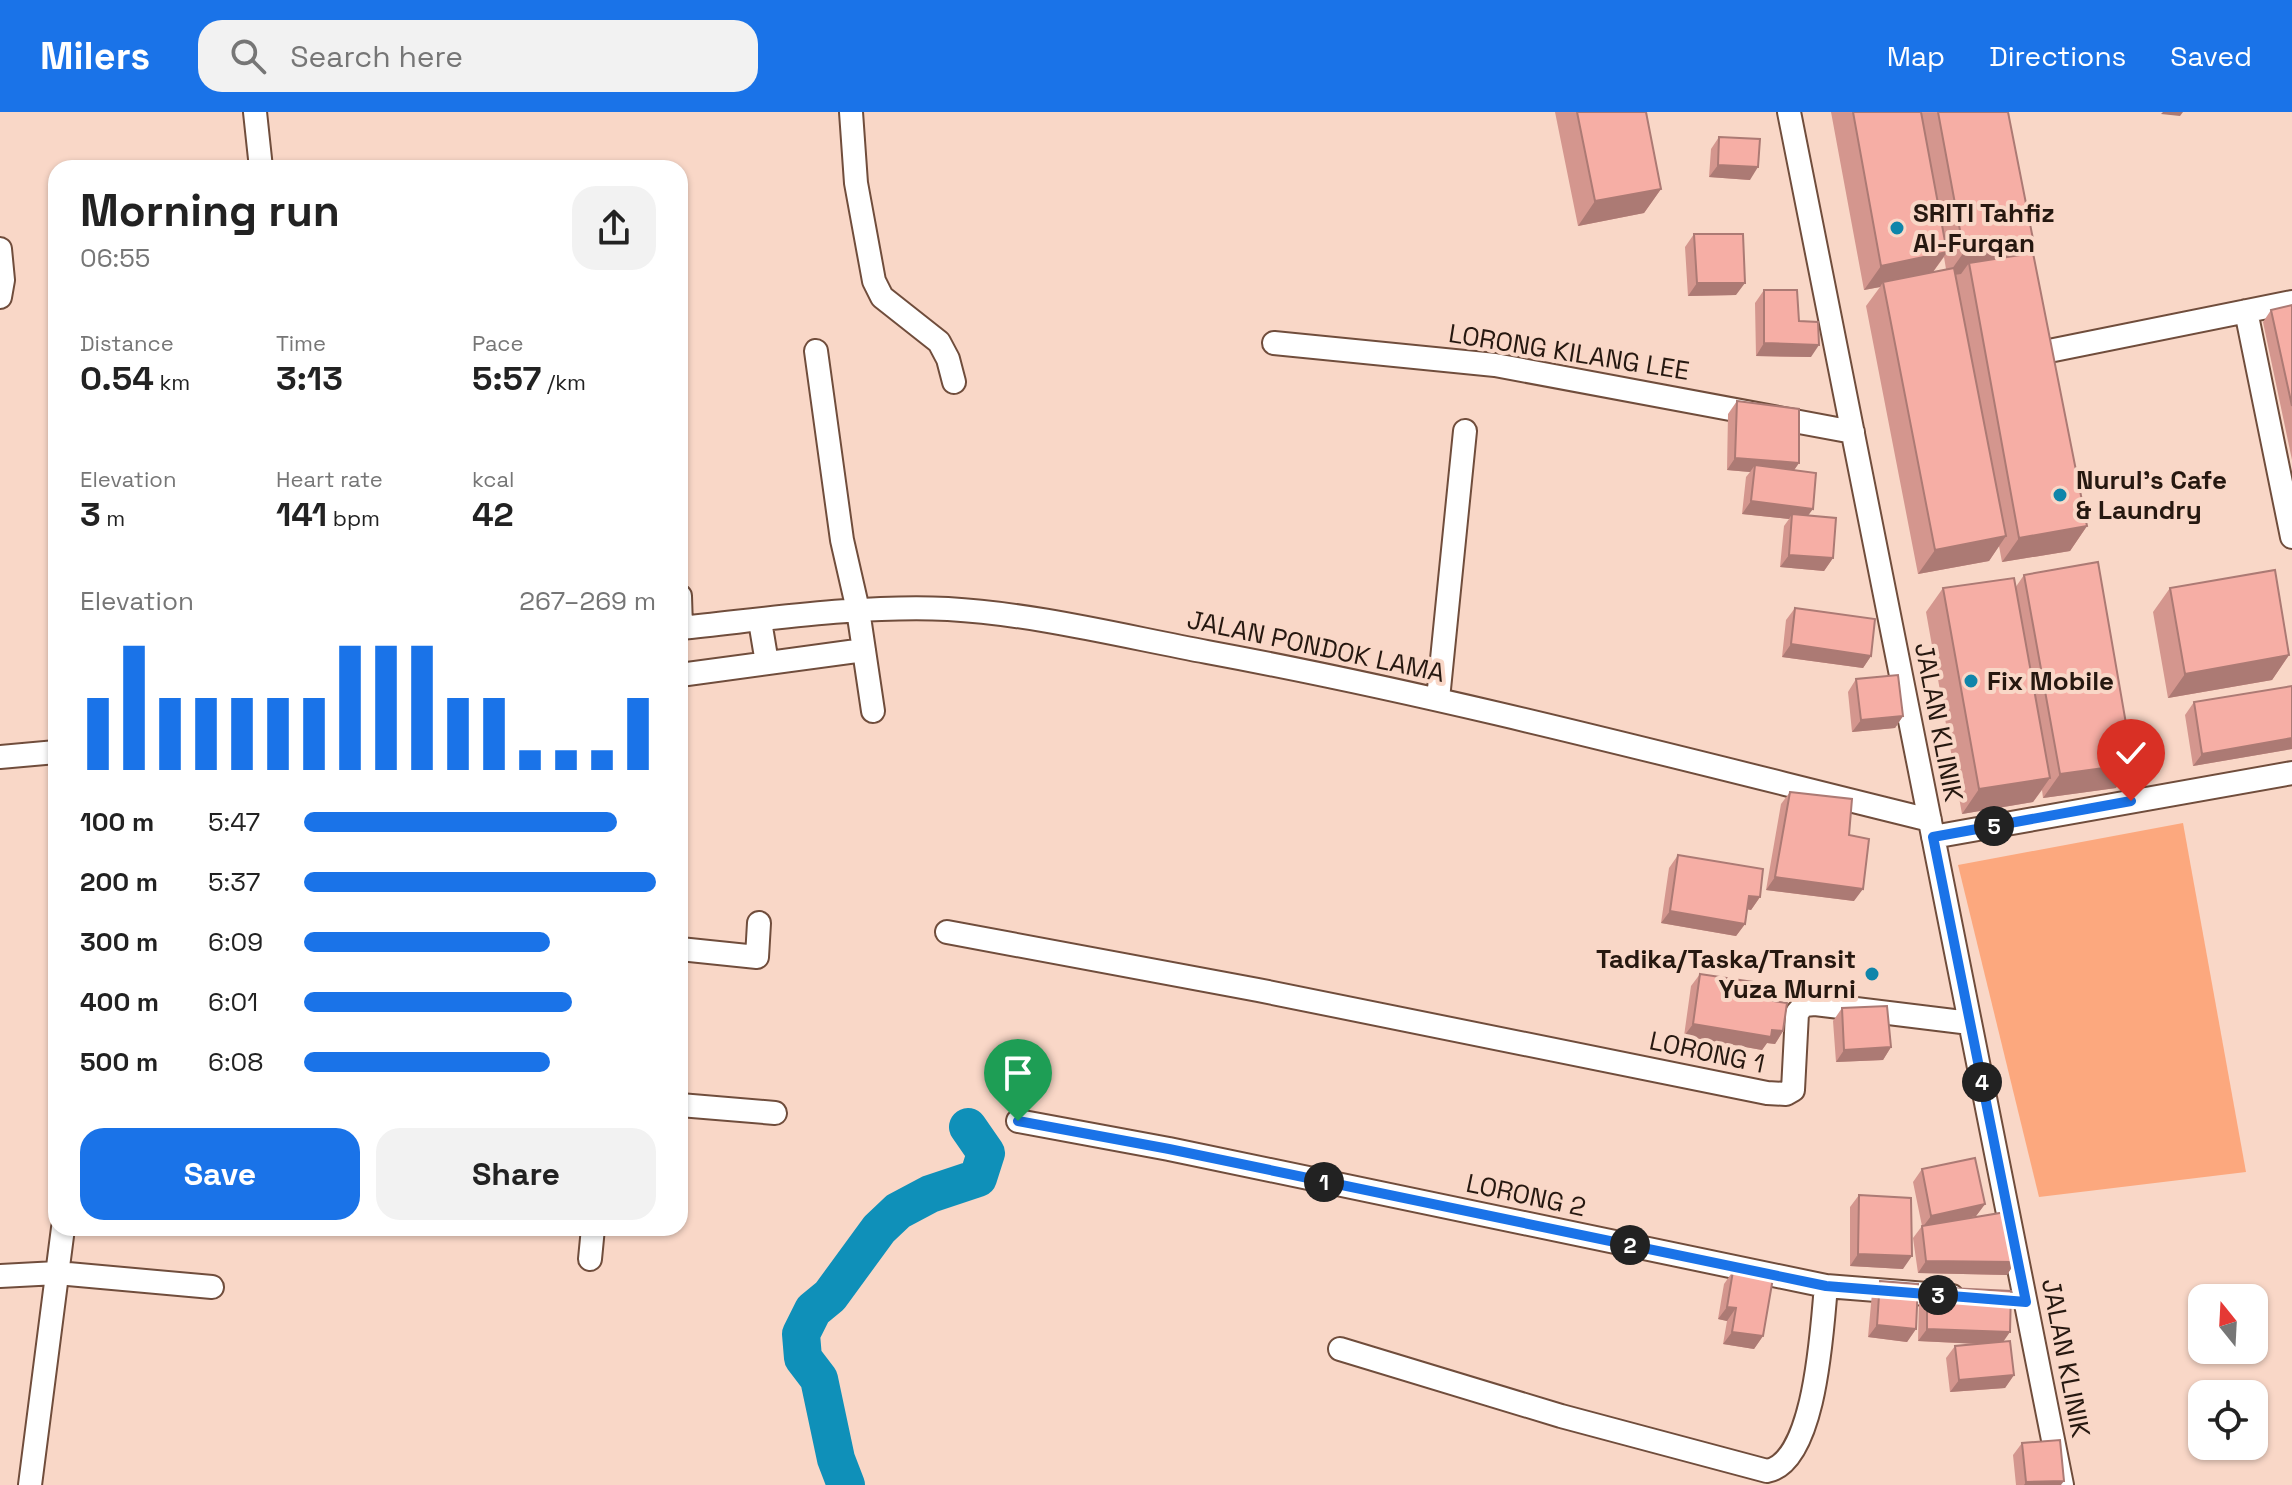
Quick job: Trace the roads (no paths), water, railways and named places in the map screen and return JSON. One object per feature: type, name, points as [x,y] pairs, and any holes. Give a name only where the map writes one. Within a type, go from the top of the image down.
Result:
[{"type":"street","points":[[255,112],[260,160]]},
{"type":"street","points":[[851,112],[856,183],[874,281],[882,297],[939,342],[954,382]]},
{"type":"street","name":"JALAN KLINIK","points":[[1789,112],[1970,1023],[2018,1301],[2062,1485]]},
{"type":"street","points":[[0,249],[1,286]]},
{"type":"street","points":[[2044,352],[2292,302]]},
{"type":"street","points":[[2246,311],[2292,537]]},
{"type":"street","name":"LORONG KILANG LEE","points":[[1274,343],[1495,365],[1853,432]]},
{"type":"street","points":[[816,351],[842,540],[858,610],[873,711]]},
{"type":"street","points":[[1438,699],[1465,431]]},
{"type":"street","name":"JALAN PONDOK LAMA","points":[[688,627],[858,610],[948,609],[1028,618],[1314,672],[1438,699],[1932,828]]},
{"type":"street","points":[[760,621],[767,663]]},
{"type":"street","points":[[688,674],[864,650]]},
{"type":"street","points":[[0,757],[48,753]]},
{"type":"street","points":[[1932,828],[2292,773]]},
{"type":"street","points":[[688,950],[757,957],[759,923]]},
{"type":"street","name":"LORONG 1","points":[[947,932],[1595,1056],[1767,1093],[1786,1094],[1793,1090],[1797,1013],[1804,1005],[1970,1023]]},
{"type":"street","points":[[688,1106],[775,1113]]},
{"type":"street","name":"LORONG 2","points":[[1018,1121],[1169,1149],[1826,1286],[1980,1298]]},
{"type":"street","points":[[30,1485],[62,1236]]},
{"type":"street","points":[[590,1259],[592,1236]]},
{"type":"street","points":[[0,1276],[57,1273],[212,1287]]},
{"type":"street","points":[[1340,1349],[1561,1416],[1767,1471],[1784,1464],[1799,1441],[1818,1369],[1826,1286]]},
{"type":"waterway","points":[[846,1485],[836,1459],[819,1379],[803,1358],[801,1334],[813,1310],[830,1296],[879,1229],[898,1211],[930,1194],[978,1178],[986,1153],[968,1127]]},
{"type":"place","name":"SRITI Tahfiz Al-Furqan","points":[[1897,228]]},
{"type":"place","name":"Nurul's Cafe & Laundry","points":[[2060,495]]},
{"type":"place","name":"Fix Mobile","points":[[1971,681]]},
{"type":"place","name":"Tadika/Taska/Transit Yuza Murni","points":[[1872,974]]}]
